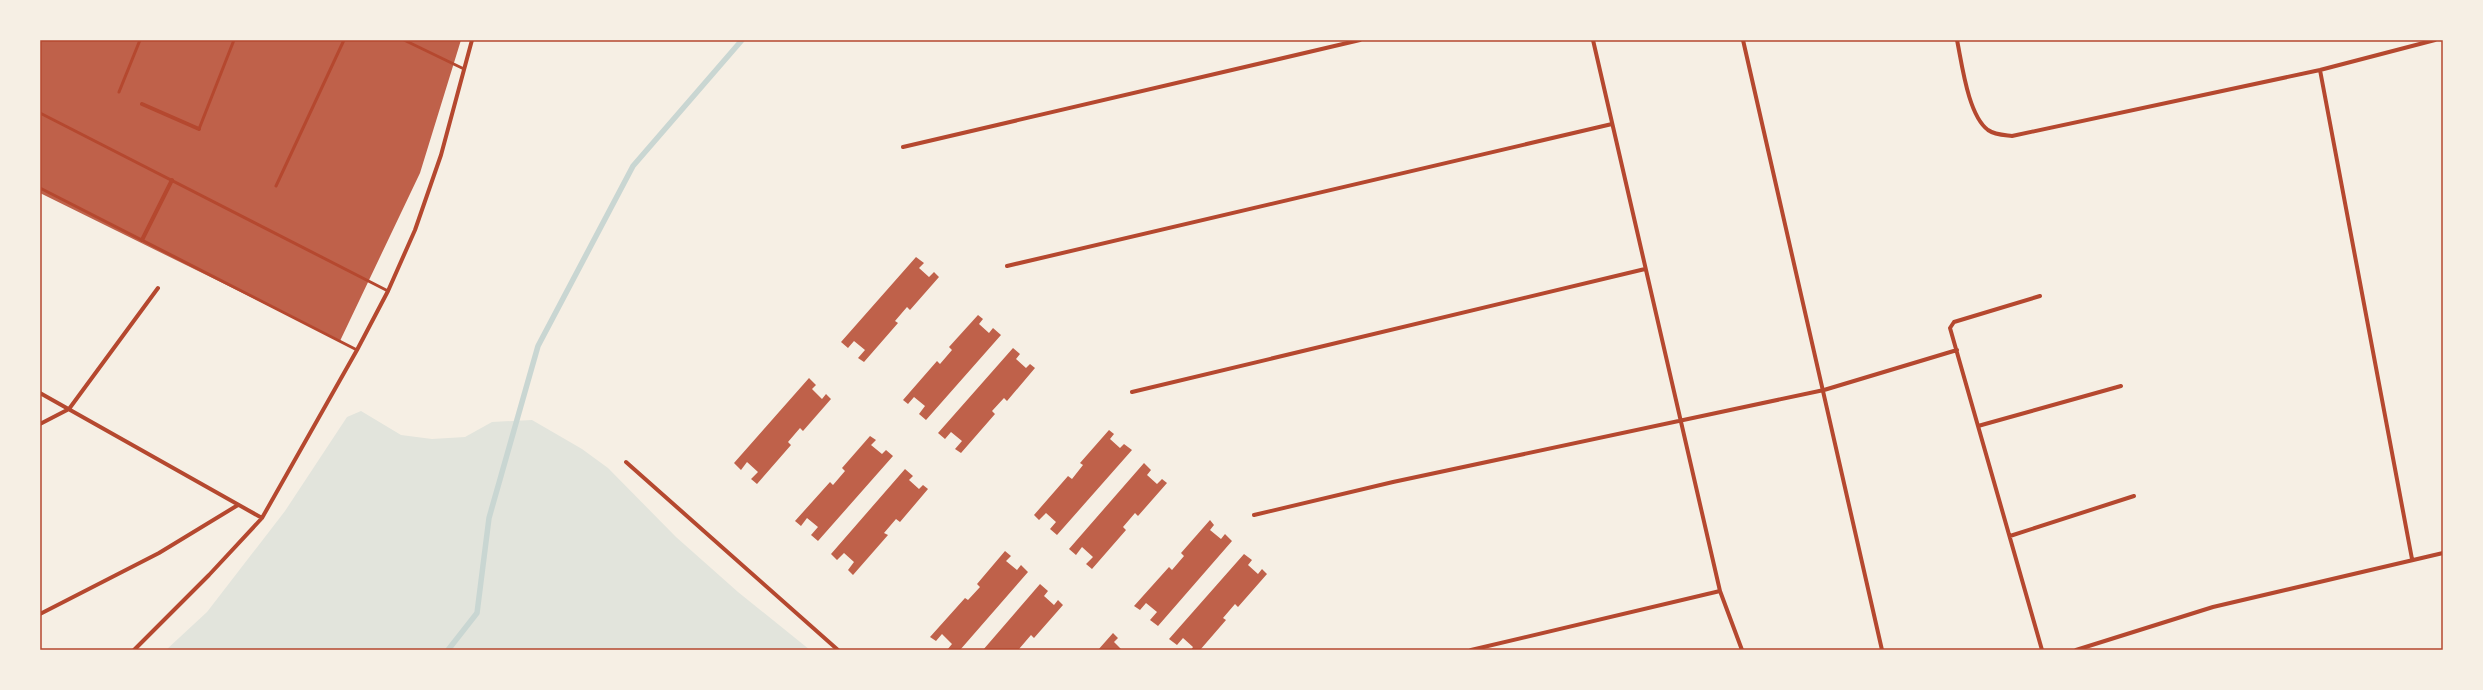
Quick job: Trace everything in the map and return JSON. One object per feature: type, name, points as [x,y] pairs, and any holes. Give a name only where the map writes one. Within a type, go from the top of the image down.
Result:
[{"type":"street","points":[[134,650],[209,575],[262,518],[357,350],[388,291],[415,230],[441,155],[472,40]]},
{"type":"street","points":[[903,147],[1360,40]]},
{"type":"street","points":[[1593,40],[1720,591],[1742,650]]},
{"type":"street","points":[[1743,40],[1824,390],[1882,650]]},
{"type":"street","points":[[1957,40],[1974,110],[1981,124],[1998,135],[2012,136],[2320,70],[2434,40]]},
{"type":"street","points":[[2320,70],[2412,559]]},
{"type":"street","points":[[142,104],[199,129]]},
{"type":"street","points":[[1007,266],[1612,124]]},
{"type":"street","points":[[142,240],[172,180]]},
{"type":"street","points":[[1132,392],[1646,269]]},
{"type":"street","points":[[40,424],[69,410],[158,288]]},
{"type":"street","points":[[2040,296],[1954,322],[1950,328],[2042,650]]},
{"type":"street","points":[[1254,515],[1392,482],[1824,390],[1957,350]]},
{"type":"street","points":[[1978,426],[2121,386]]},
{"type":"street","points":[[40,393],[262,518]]},
{"type":"street","points":[[626,462],[838,650]]},
{"type":"street","points":[[2010,536],[2134,496]]},
{"type":"street","points":[[40,614],[159,553],[238,505]]},
{"type":"street","points":[[2076,650],[2213,607],[2412,559],[2443,553]]},
{"type":"street","points":[[1471,650],[1720,591]]},
{"type":"lane","points":[[118,92],[140,40]]},
{"type":"lane","points":[[199,129],[234,40]]},
{"type":"lane","points":[[276,186],[344,40]]},
{"type":"lane","points":[[404,40],[464,69]]},
{"type":"lane","points":[[40,113],[388,291]]},
{"type":"lane","points":[[40,188],[357,350]]},
{"type":"shaded area","points":[[361,411],[401,435],[432,439],[465,437],[492,422],[532,420],[582,449],[608,468],[676,537],[738,592],[810,650],[166,650],[207,612],[285,511],[347,417]]},
{"type":"building","points":[[40,40],[461,40],[420,173],[340,341],[40,193]]},
{"type":"building","points":[[916,257],[924,263],[919,268],[929,277],[934,272],[939,277],[910,310],[907,307],[895,321],[898,323],[864,362],[858,358],[865,350],[854,341],[848,348],[841,342]]},
{"type":"building","points":[[978,315],[983,319],[979,324],[989,333],[993,328],[1001,335],[926,420],[919,414],[925,406],[914,397],[908,404],[903,400],[937,361],[940,364],[952,350],[949,347]]},
{"type":"building","points":[[1013,348],[1020,354],[1016,359],[1026,368],[1030,364],[1035,368],[1007,401],[1004,398],[992,411],[995,414],[961,453],[955,449],[962,441],[951,432],[945,439],[938,433]]},
{"type":"building","points":[[809,378],[816,385],[812,389],[822,399],[826,394],[831,399],[803,431],[800,428],[788,442],[791,445],[757,484],[751,479],[758,472],[747,462],[741,470],[734,463]]},
{"type":"building","points":[[1109,430],[1114,434],[1110,439],[1120,448],[1124,444],[1132,450],[1057,535],[1050,529],[1056,522],[1046,513],[1039,520],[1034,515],[1068,476],[1072,479],[1083,465],[1080,463]]},
{"type":"building","points":[[870,436],[876,440],[871,445],[882,454],[886,450],[893,456],[818,541],[811,535],[818,527],[807,518],[801,526],[795,521],[830,482],[833,485],[845,471],[842,468]]},
{"type":"building","points":[[1144,463],[1151,470],[1147,475],[1157,484],[1162,479],[1167,483],[1138,516],[1135,513],[1123,527],[1126,530],[1092,569],[1086,564],[1093,557],[1082,547],[1076,555],[1069,549]]},
{"type":"building","points":[[905,469],[913,476],[909,480],[919,489],[923,485],[928,489],[900,522],[896,519],[884,533],[888,535],[853,575],[848,570],[854,562],[844,553],[837,560],[831,554]]},
{"type":"building","points":[[1210,520],[1214,525],[1210,530],[1221,539],[1225,534],[1232,541],[1158,626],[1150,620],[1157,612],[1146,603],[1140,610],[1134,606],[1169,567],[1172,570],[1184,556],[1181,553]]},
{"type":"building","points":[[1005,551],[1011,556],[1006,561],[1017,570],[1021,565],[1028,572],[960,650],[947,650],[952,644],[942,634],[936,641],[930,637],[965,598],[968,600],[980,587],[977,584]]},
{"type":"building","points":[[1244,554],[1252,560],[1248,565],[1258,574],[1262,569],[1267,574],[1238,607],[1235,604],[1223,618],[1226,620],[1200,650],[1191,650],[1193,647],[1183,638],[1177,645],[1169,639]]},
{"type":"building","points":[[1040,584],[1048,591],[1044,596],[1054,605],[1058,600],[1063,605],[1034,638],[1031,635],[1019,649],[1021,650],[983,650]]},
{"type":"building","points":[[1113,633],[1118,638],[1114,642],[1122,650],[1098,650]]},
{"type":"waterway","points":[[448,650],[477,613],[489,518],[538,346],[633,166],[742,40]]}]
